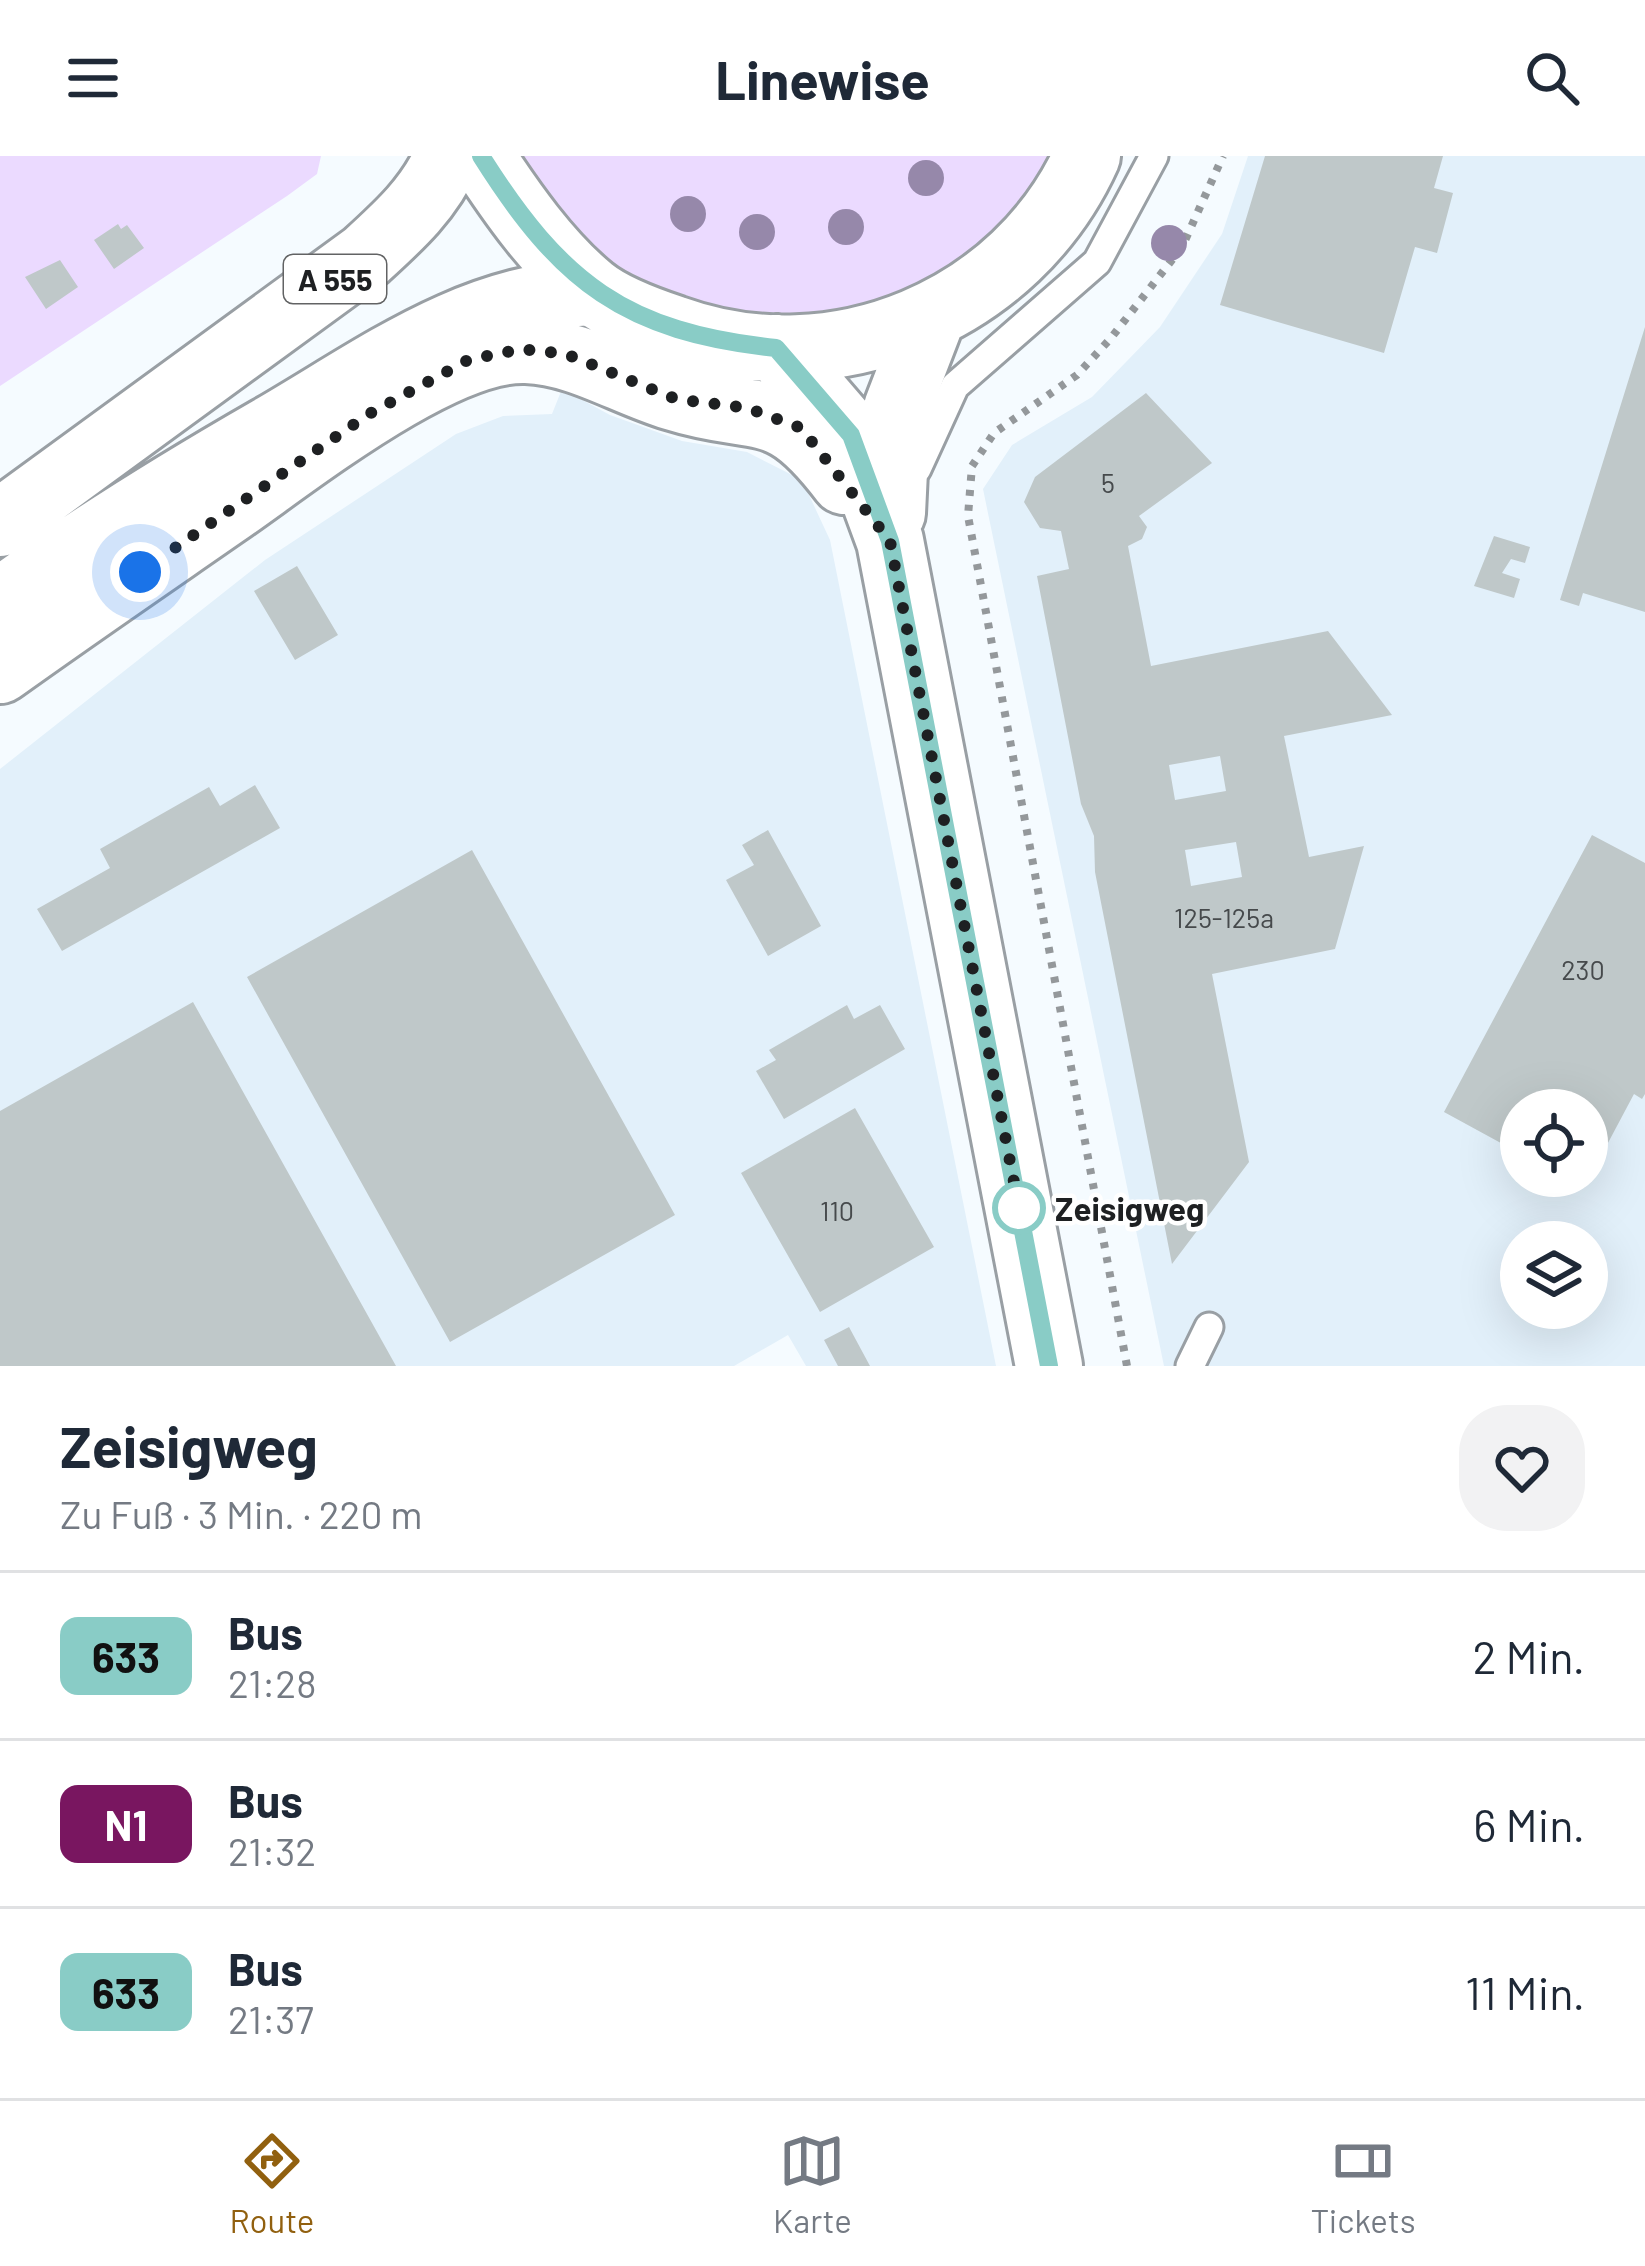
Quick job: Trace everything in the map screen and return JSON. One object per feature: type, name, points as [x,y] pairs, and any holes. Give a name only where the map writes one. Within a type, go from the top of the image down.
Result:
[{"type":"main road","name":"A 555","points":[[0,523],[366,256],[407,219],[437,180],[448,156]]},
{"type":"main road","points":[[481,156],[504,193],[592,292],[706,341],[776,348],[845,346],[985,310]]},
{"type":"main road","points":[[890,541],[897,408],[985,310],[1022,254],[1068,198],[1087,156]]},
{"type":"main road","name":"A 555","points":[[0,602],[93,533],[415,341],[515,302],[592,292]]},
{"type":"main road","points":[[776,348],[851,435],[890,541],[1049,1366]]},
{"type":"main road","points":[[0,670],[369,414],[468,360],[521,349],[566,354],[676,399],[747,408],[801,428],[890,541]]},
{"type":"lane","points":[[890,541],[929,436],[985,310],[1097,262],[1154,156]]},
{"type":"lane","points":[[1190,1366],[1209,1328]]},
{"type":"path","points":[[1127,1366],[968,516],[972,466],[994,433],[1077,375],[1111,338],[1182,247],[1222,156]]},
{"type":"shaded area","points":[[0,156],[321,156],[317,174],[287,196],[0,386]]},
{"type":"shaded area","points":[[517,156],[1062,156],[999,241],[942,280],[885,306],[824,319],[763,320],[702,309],[646,286],[594,253],[551,210]]},
{"type":"shaded area","points":[[1248,156],[1645,156],[1645,1366],[1164,1366],[983,489],[1012,445],[1092,397],[1160,327],[1222,234]]},
{"type":"shaded area","points":[[562,389],[610,415],[682,441],[747,452],[802,480],[830,540],[996,1366],[806,1366],[788,1335],[734,1366],[0,1366],[0,769],[265,560],[456,434],[503,416],[552,414]]},
{"type":"building","points":[[1265,156],[1443,156],[1434,188],[1453,193],[1437,253],[1415,247],[1384,353],[1220,305]]},
{"type":"building","points":[[118,224],[121,229],[127,225],[144,248],[114,269],[94,240]]},
{"type":"building","points":[[60,260],[78,287],[46,309],[25,277]]},
{"type":"building","points":[[1645,327],[1645,612],[1583,593],[1579,606],[1560,600]]},
{"type":"building","points":[[1146,393],[1212,463],[1139,516],[1147,527],[1142,539],[1128,546],[1151,666],[1328,631],[1392,715],[1284,736],[1309,857],[1364,846],[1335,949],[1212,974],[1249,1162],[1172,1264],[1095,872],[1094,836],[1081,804],[1037,576],[1069,569],[1061,531],[1040,528],[1024,502],[1035,477]],"holes":[[[1220,756],[1226,791],[1175,800],[1169,765]],[[1236,842],[1242,877],[1191,886],[1185,850]]]},
{"type":"building","points":[[1494,536],[1530,547],[1525,563],[1511,559],[1502,573],[1520,579],[1514,598],[1474,586]]},
{"type":"building","points":[[297,566],[338,635],[295,660],[254,591]]},
{"type":"building","points":[[255,785],[280,828],[62,951],[37,909],[110,868],[100,849],[209,787],[220,806]]},
{"type":"building","points":[[768,830],[821,926],[768,956],[726,880],[754,865],[742,845]]},
{"type":"building","points":[[1592,835],[1645,863],[1645,1094],[1642,1099],[1634,1094],[1608,1143],[1608,1089],[1500,1089],[1500,1143],[1444,1112]]},
{"type":"building","points":[[472,850],[675,1215],[450,1342],[247,977]]},
{"type":"building","points":[[193,1002],[396,1366],[0,1366],[0,1111]]},
{"type":"building","points":[[847,1005],[854,1019],[880,1005],[905,1049],[784,1119],[756,1071],[776,1060],[769,1050]]},
{"type":"building","points":[[855,1108],[934,1247],[820,1312],[741,1173]]},
{"type":"building","points":[[849,1327],[870,1366],[838,1366],[824,1340]]},
{"type":"bus line","name":"633","points":[[481,156],[504,193],[592,292],[706,341],[776,348],[851,435],[890,541],[1049,1366]]},
{"type":"place","name":"Zeisigweg","points":[[1019,1208]]},
{"type":"route","points":[[140,572],[369,414],[468,360],[521,349],[566,354],[676,399],[747,408],[801,428],[890,541],[1019,1208]]}]
